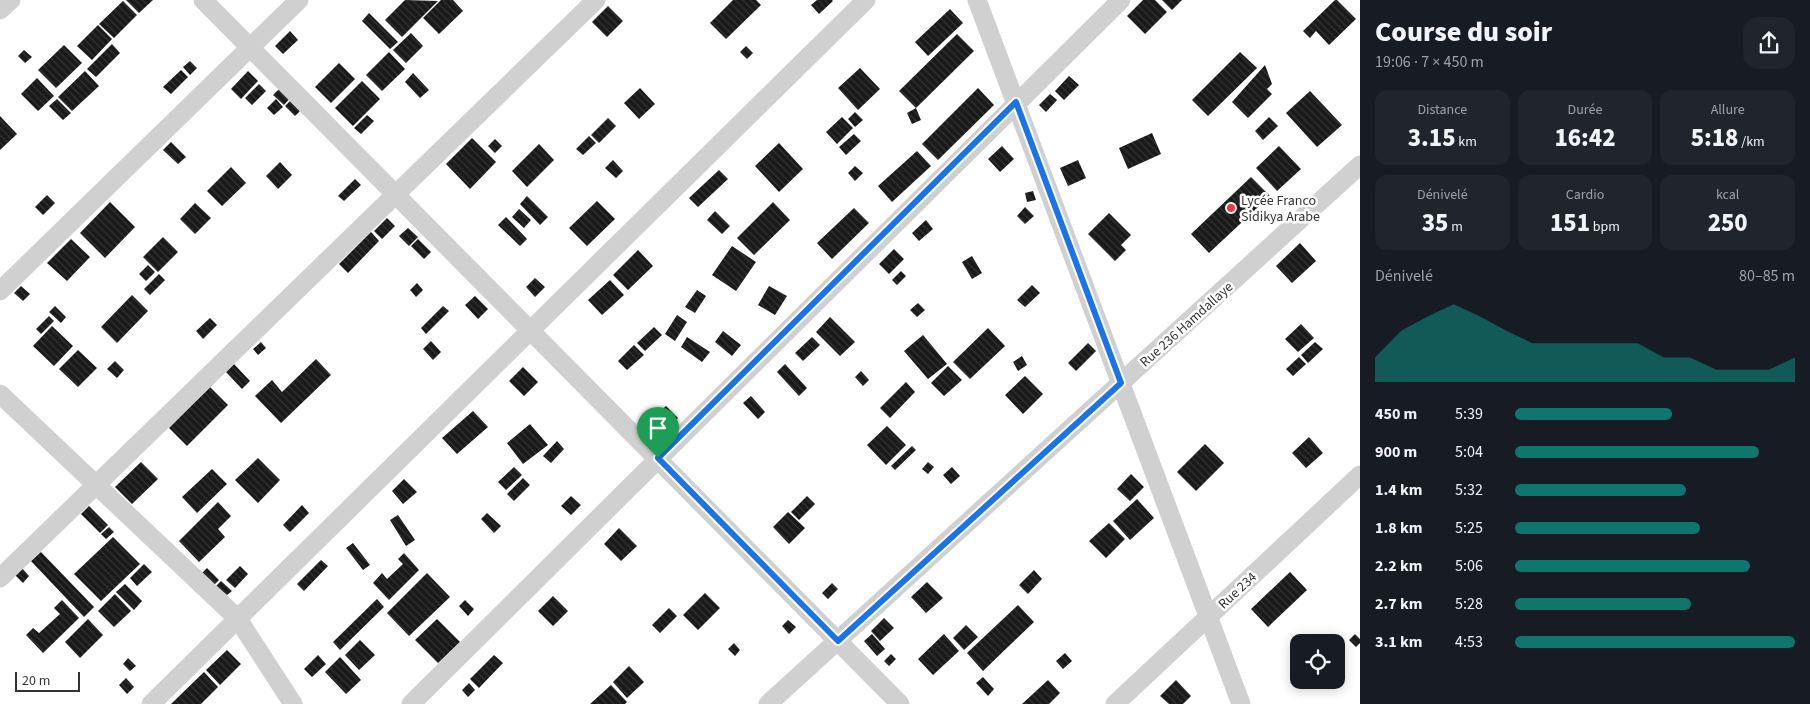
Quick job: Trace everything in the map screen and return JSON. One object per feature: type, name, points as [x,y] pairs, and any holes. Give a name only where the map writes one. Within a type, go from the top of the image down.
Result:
[{"type":"street","points":[[0,10],[10,0]]},
{"type":"street","points":[[203,0],[900,704]]},
{"type":"street","points":[[0,291],[299,0]]},
{"type":"street","points":[[0,578],[596,0]]},
{"type":"street","points":[[152,704],[866,0]]},
{"type":"street","points":[[977,0],[1241,704]]},
{"type":"street","points":[[411,704],[1016,102],[1121,0]]},
{"type":"street","name":"Rue 236 Hamdallaye","points":[[768,704],[1360,165]]},
{"type":"street","points":[[0,394],[238,619],[293,704]]},
{"type":"street","name":"Rue 234","points":[[1115,704],[1360,475]]},
{"type":"building","points":[[126,0],[153,0],[139,13]]},
{"type":"building","points":[[405,0],[438,1],[402,37],[385,20]]},
{"type":"building","points":[[441,0],[453,0],[463,11],[439,34],[423,18]]},
{"type":"building","points":[[733,0],[756,0],[761,5],[726,39],[710,23]]},
{"type":"building","points":[[817,0],[833,1],[819,14],[811,5]]},
{"type":"building","points":[[1143,0],[1155,0],[1167,12],[1145,34],[1127,16]]},
{"type":"building","points":[[1162,0],[1182,0],[1172,10]]},
{"type":"building","points":[[1335,0],[1356,19],[1329,45],[1316,31],[1310,38],[1303,31]]},
{"type":"building","points":[[123,1],[137,15],[114,38],[99,24]]},
{"type":"building","points":[[608,6],[623,21],[607,37],[592,22]]},
{"type":"building","points":[[950,9],[963,23],[928,56],[915,42]]},
{"type":"building","points":[[369,13],[398,42],[390,49],[362,21]]},
{"type":"building","points":[[98,25],[112,39],[92,60],[77,46]]},
{"type":"building","points":[[290,31],[298,40],[283,54],[275,46]]},
{"type":"building","points":[[411,33],[423,46],[406,63],[393,50]]},
{"type":"building","points":[[957,34],[974,51],[916,108],[899,91]]},
{"type":"building","points":[[112,44],[120,53],[96,77],[87,69]]},
{"type":"building","points":[[64,45],[82,63],[56,88],[38,70]]},
{"type":"building","points":[[746,46],[753,53],[747,59],[740,52]]},
{"type":"building","points":[[24,50],[32,57],[25,63],[18,56]]},
{"type":"building","points":[[389,52],[405,69],[382,91],[366,75]]},
{"type":"building","points":[[1240,52],[1257,68],[1208,116],[1192,100]]},
{"type":"building","points":[[190,61],[197,68],[190,75],[183,67]]},
{"type":"building","points":[[339,63],[355,79],[331,103],[315,87]]},
{"type":"building","points":[[1265,65],[1272,84],[1267,89],[1272,94],[1248,118],[1232,102]]},
{"type":"building","points":[[860,68],[880,89],[858,110],[838,88]]},
{"type":"building","points":[[181,70],[188,77],[171,94],[163,87]]},
{"type":"building","points":[[85,71],[99,86],[72,111],[58,97]]},
{"type":"building","points":[[248,71],[258,81],[241,99],[231,89]]},
{"type":"building","points":[[413,73],[429,90],[420,98],[405,82]]},
{"type":"building","points":[[1069,76],[1079,85],[1064,100],[1055,91]]},
{"type":"building","points":[[37,78],[54,96],[38,111],[21,94]]},
{"type":"building","points":[[362,81],[380,99],[353,126],[335,108]]},
{"type":"building","points":[[259,84],[266,91],[252,105],[245,98]]},
{"type":"building","points":[[283,85],[293,95],[284,105],[273,95]]},
{"type":"building","points":[[640,88],[655,104],[639,119],[624,103]]},
{"type":"building","points":[[978,88],[994,105],[938,160],[922,144]]},
{"type":"building","points":[[1310,91],[1342,125],[1317,147],[1286,113]]},
{"type":"building","points":[[1050,94],[1057,100],[1046,112],[1039,105]]},
{"type":"building","points":[[57,99],[71,113],[63,120],[49,106]]},
{"type":"building","points":[[276,99],[283,107],[274,115],[267,108]]},
{"type":"building","points":[[290,101],[300,111],[295,116],[285,106]]},
{"type":"building","points":[[916,108],[921,120],[912,124],[907,113]]},
{"type":"building","points":[[855,112],[863,120],[855,127],[848,119]]},
{"type":"building","points":[[367,115],[374,121],[361,134],[354,128]]},
{"type":"building","points":[[0,116],[17,134],[0,150]]},
{"type":"building","points":[[842,117],[853,128],[837,144],[826,132]]},
{"type":"building","points":[[1269,117],[1278,126],[1263,140],[1255,131]]},
{"type":"building","points":[[608,118],[616,126],[599,143],[591,135]]},
{"type":"building","points":[[1152,133],[1161,154],[1128,169],[1119,148]]},
{"type":"building","points":[[854,134],[861,141],[846,155],[839,147]]},
{"type":"building","points":[[589,136],[596,143],[583,155],[576,149]]},
{"type":"building","points":[[472,138],[496,162],[470,189],[446,164]]},
{"type":"building","points":[[495,139],[502,146],[495,153],[488,146]]},
{"type":"building","points":[[171,142],[186,157],[178,164],[163,150]]},
{"type":"building","points":[[779,143],[803,169],[779,192],[755,166]]},
{"type":"building","points":[[539,144],[554,160],[527,187],[512,171]]},
{"type":"building","points":[[1002,146],[1014,159],[1000,172],[988,159]]},
{"type":"building","points":[[1279,146],[1301,169],[1277,191],[1256,168]]},
{"type":"building","points":[[917,151],[931,166],[892,202],[878,186]]},
{"type":"building","points":[[613,160],[623,171],[616,178],[605,168]]},
{"type":"building","points":[[1078,160],[1086,178],[1068,186],[1060,168]]},
{"type":"building","points":[[280,162],[292,175],[278,189],[266,176]]},
{"type":"building","points":[[855,166],[863,173],[855,181],[848,173]]},
{"type":"building","points":[[231,167],[246,183],[222,206],[207,191]]},
{"type":"building","points":[[719,170],[728,179],[698,207],[689,198]]},
{"type":"building","points":[[1251,177],[1270,196],[1209,253],[1191,234]]},
{"type":"building","points":[[355,179],[361,185],[344,201],[338,196]]},
{"type":"building","points":[[1033,191],[1036,200],[1027,202],[1025,193]]},
{"type":"building","points":[[47,195],[55,203],[43,215],[35,207]]},
{"type":"building","points":[[527,196],[548,217],[540,225],[520,204]]},
{"type":"building","points":[[597,201],[615,219],[587,246],[569,228]]},
{"type":"building","points":[[110,202],[135,227],[105,258],[80,233]]},
{"type":"building","points":[[773,202],[790,220],[754,255],[737,238]]},
{"type":"building","points":[[195,203],[211,218],[195,234],[180,219]]},
{"type":"building","points":[[1025,207],[1034,216],[1025,224],[1017,216]]},
{"type":"building","points":[[854,208],[869,223],[832,259],[817,243]]},
{"type":"building","points":[[519,209],[531,220],[524,228],[512,217]]},
{"type":"building","points":[[715,211],[730,226],[722,234],[707,220]]},
{"type":"building","points":[[1109,213],[1131,235],[1121,245],[1126,250],[1115,261],[1088,234]]},
{"type":"building","points":[[506,217],[527,239],[520,246],[498,225]]},
{"type":"building","points":[[387,218],[395,226],[382,239],[374,231]]},
{"type":"building","points":[[926,220],[933,229],[919,241],[912,233]]},
{"type":"building","points":[[408,228],[418,237],[409,246],[399,236]]},
{"type":"building","points":[[371,232],[379,241],[348,273],[339,264]]},
{"type":"building","points":[[163,237],[178,252],[158,272],[143,257]]},
{"type":"building","points":[[71,239],[90,257],[67,281],[47,263]]},
{"type":"building","points":[[418,239],[431,252],[424,259],[411,246]]},
{"type":"building","points":[[1300,243],[1316,261],[1292,283],[1276,266]]},
{"type":"building","points":[[732,246],[756,262],[736,291],[712,275]]},
{"type":"building","points":[[894,249],[904,259],[889,274],[879,264]]},
{"type":"building","points":[[638,250],[653,266],[628,290],[613,275]]},
{"type":"building","points":[[972,256],[982,273],[972,279],[962,262]]},
{"type":"building","points":[[148,265],[155,272],[146,281],[139,274]]},
{"type":"building","points":[[901,271],[906,276],[897,285],[892,280]]},
{"type":"building","points":[[159,274],[165,280],[150,295],[144,289]]},
{"type":"building","points":[[535,278],[545,287],[535,297],[526,287]]},
{"type":"building","points":[[610,280],[624,295],[602,315],[588,300]]},
{"type":"building","points":[[417,283],[423,290],[416,297],[410,290]]},
{"type":"building","points":[[1032,285],[1040,293],[1025,307],[1017,300]]},
{"type":"building","points":[[21,286],[30,294],[23,301],[14,293]]},
{"type":"building","points":[[769,286],[787,296],[775,315],[758,305]]},
{"type":"building","points":[[697,290],[706,296],[695,313],[685,307]]},
{"type":"building","points":[[132,295],[148,311],[117,343],[101,327]]},
{"type":"building","points":[[475,296],[488,309],[478,319],[465,305]]},
{"type":"building","points":[[918,303],[925,310],[917,317],[910,310]]},
{"type":"building","points":[[55,306],[66,317],[61,323],[49,312]]},
{"type":"building","points":[[443,306],[449,311],[426,334],[421,328]]},
{"type":"building","points":[[677,315],[687,322],[675,341],[665,334]]},
{"type":"building","points":[[49,316],[54,321],[41,334],[36,329]]},
{"type":"building","points":[[830,317],[855,342],[840,356],[816,332]]},
{"type":"building","points":[[210,318],[217,325],[203,339],[196,331]]},
{"type":"building","points":[[1301,324],[1314,338],[1298,352],[1285,339]]},
{"type":"building","points":[[52,326],[73,346],[54,366],[33,346]]},
{"type":"building","points":[[654,327],[662,335],[645,351],[637,343]]},
{"type":"building","points":[[988,328],[1005,346],[970,379],[953,362]]},
{"type":"building","points":[[723,331],[741,345],[732,356],[715,342]]},
{"type":"building","points":[[923,335],[947,364],[928,379],[904,351]]},
{"type":"building","points":[[687,337],[710,352],[702,362],[681,347]]},
{"type":"building","points":[[812,337],[820,345],[803,361],[795,353]]},
{"type":"building","points":[[431,341],[441,352],[433,360],[423,349]]},
{"type":"building","points":[[261,342],[266,348],[258,355],[253,349]]},
{"type":"building","points":[[1315,342],[1323,349],[1308,363],[1301,355]]},
{"type":"building","points":[[1088,343],[1096,351],[1076,371],[1068,363]]},
{"type":"building","points":[[634,345],[644,355],[627,370],[618,361]]},
{"type":"building","points":[[78,350],[97,368],[78,387],[59,369]]},
{"type":"building","points":[[1022,356],[1027,365],[1018,371],[1013,362]]},
{"type":"building","points":[[1299,357],[1306,364],[1293,376],[1286,369]]},
{"type":"building","points":[[316,359],[331,375],[281,423],[255,396],[272,380],[282,392]]},
{"type":"building","points":[[115,361],[124,370],[117,378],[107,369]]},
{"type":"building","points":[[234,364],[250,381],[242,389],[226,372]]},
{"type":"building","points":[[785,364],[807,388],[799,396],[777,372]]},
{"type":"building","points":[[948,366],[962,380],[944,396],[931,383]]},
{"type":"building","points":[[523,367],[538,382],[524,396],[509,381]]},
{"type":"building","points":[[861,371],[869,380],[863,386],[855,377]]},
{"type":"building","points":[[1025,376],[1043,394],[1023,414],[1005,395]]},
{"type":"building","points":[[906,382],[915,392],[890,418],[880,408]]},
{"type":"building","points":[[210,387],[228,405],[187,446],[169,428]]},
{"type":"building","points":[[751,396],[765,412],[758,419],[743,403]]},
{"type":"building","points":[[666,406],[678,418],[662,434],[649,422]]},
{"type":"building","points":[[473,411],[488,427],[457,454],[442,438]]},
{"type":"building","points":[[530,424],[548,445],[523,464],[507,443]]},
{"type":"building","points":[[887,426],[906,445],[886,465],[867,445]]},
{"type":"building","points":[[1309,437],[1323,453],[1306,468],[1292,453]]},
{"type":"building","points":[[557,441],[564,449],[551,463],[543,456]]},
{"type":"building","points":[[1205,444],[1224,463],[1196,491],[1177,472]]},
{"type":"building","points":[[912,446],[916,450],[895,470],[891,466]]},
{"type":"building","points":[[258,458],[280,480],[258,503],[235,480]]},
{"type":"building","points":[[141,462],[158,479],[132,504],[115,487]]},
{"type":"building","points":[[928,462],[934,467],[928,474],[922,469]]},
{"type":"building","points":[[514,467],[522,475],[506,490],[498,482]]},
{"type":"building","points":[[952,467],[960,476],[951,484],[943,475]]},
{"type":"building","points":[[212,469],[227,484],[197,513],[182,497]]},
{"type":"building","points":[[1131,474],[1144,487],[1130,501],[1117,489]]},
{"type":"building","points":[[523,478],[530,485],[514,501],[507,494]]},
{"type":"building","points":[[404,479],[417,492],[403,504],[392,491]]},
{"type":"building","points":[[571,496],[581,505],[571,515],[561,506]]},
{"type":"building","points":[[807,496],[815,504],[799,520],[791,512]]},
{"type":"building","points":[[1137,499],[1154,518],[1130,540],[1113,521]]},
{"type":"building","points":[[218,502],[231,516],[218,529],[225,537],[199,562],[179,541]]},
{"type":"building","points":[[302,505],[309,513],[290,532],[283,525]]},
{"type":"building","points":[[89,506],[108,525],[100,533],[81,514]]},
{"type":"building","points":[[788,512],[805,528],[789,544],[773,527]]},
{"type":"building","points":[[487,513],[501,526],[494,533],[481,519]]},
{"type":"building","points":[[398,515],[415,540],[406,546],[390,520]]},
{"type":"building","points":[[1109,523],[1125,539],[1106,558],[1089,541]]},
{"type":"building","points":[[109,527],[114,532],[106,539],[101,534]]},
{"type":"building","points":[[619,528],[637,546],[621,561],[604,544]]},
{"type":"building","points":[[113,537],[140,564],[101,601],[74,574]]},
{"type":"building","points":[[353,543],[370,565],[363,570],[346,548]]},
{"type":"building","points":[[41,552],[94,607],[84,617],[31,561]]},
{"type":"building","points":[[404,553],[419,570],[389,600],[373,583],[382,573],[387,579],[403,564],[398,559]]},
{"type":"building","points":[[321,560],[328,566],[304,591],[297,584]]},
{"type":"building","points":[[144,564],[152,572],[137,586],[130,578]]},
{"type":"building","points":[[240,566],[248,574],[235,588],[226,580]]},
{"type":"building","points":[[22,568],[29,576],[23,583],[15,575]]},
{"type":"building","points":[[207,568],[219,580],[214,585],[202,573]]},
{"type":"building","points":[[1034,570],[1042,579],[1028,594],[1019,585]]},
{"type":"building","points":[[1290,572],[1307,590],[1268,627],[1251,609]]},
{"type":"building","points":[[427,573],[450,597],[409,636],[387,613]]},
{"type":"building","points":[[221,581],[232,591],[227,595],[216,586]]},
{"type":"building","points":[[927,582],[943,598],[926,613],[911,597]]},
{"type":"building","points":[[832,583],[838,589],[828,599],[822,593]]},
{"type":"building","points":[[125,584],[142,601],[134,610],[116,592]]},
{"type":"building","points":[[705,593],[720,608],[698,630],[683,615]]},
{"type":"building","points":[[115,594],[131,611],[114,627],[98,611]]},
{"type":"building","points":[[553,596],[568,611],[553,626],[538,611]]},
{"type":"building","points":[[377,599],[384,607],[340,650],[333,642]]},
{"type":"building","points":[[62,600],[79,618],[43,653],[26,635],[33,628],[39,633],[60,614],[54,608]]},
{"type":"building","points":[[465,600],[474,609],[468,616],[459,606]]},
{"type":"building","points":[[1018,605],[1034,622],[983,671],[967,653]]},
{"type":"building","points":[[669,608],[677,616],[660,633],[652,625]]},
{"type":"building","points":[[884,618],[894,628],[880,641],[871,631]]},
{"type":"building","points":[[88,619],[103,635],[80,658],[65,642]]},
{"type":"building","points":[[437,619],[460,642],[438,663],[415,640]]},
{"type":"building","points":[[788,620],[796,627],[789,634],[782,626]]},
{"type":"building","points":[[966,625],[978,637],[964,650],[953,638]]},
{"type":"building","points":[[872,634],[885,649],[877,656],[864,641]]},
{"type":"building","points":[[944,634],[959,651],[933,675],[918,659]]},
{"type":"building","points":[[1355,634],[1360,639],[1360,643],[1356,647],[1349,640]]},
{"type":"building","points":[[360,640],[375,655],[359,670],[345,655]]},
{"type":"building","points":[[734,643],[740,650],[735,656],[728,649]]},
{"type":"building","points":[[227,650],[241,664],[220,685],[206,670]]},
{"type":"building","points":[[1065,653],[1072,661],[1063,669],[1056,661]]},
{"type":"building","points":[[891,654],[896,659],[889,666],[884,661]]},
{"type":"building","points":[[318,655],[326,664],[312,677],[304,669]]},
{"type":"building","points":[[494,655],[503,663],[479,688],[470,679]]},
{"type":"building","points":[[340,657],[361,680],[346,694],[325,672]]},
{"type":"building","points":[[128,658],[136,666],[130,671],[123,664]]},
{"type":"building","points":[[629,666],[644,682],[627,698],[613,682]]},
{"type":"building","points":[[204,672],[218,687],[201,704],[171,704]]},
{"type":"building","points":[[983,677],[994,689],[988,696],[976,683]]},
{"type":"building","points":[[126,678],[134,687],[127,694],[119,685]]},
{"type":"building","points":[[1048,680],[1060,693],[1049,704],[1022,704]]},
{"type":"building","points":[[1176,680],[1191,696],[1183,704],[1169,704],[1160,696]]},
{"type":"building","points":[[469,683],[475,690],[468,697],[462,690]]},
{"type":"building","points":[[611,685],[627,702],[625,704],[590,704]]},
{"type":"place","name":"Lycée Franco Sidikya Arabe","points":[[1231,208]]},
{"type":"route","points":[[1016,102],[1121,383],[838,641],[658,458],[1016,102]]}]
